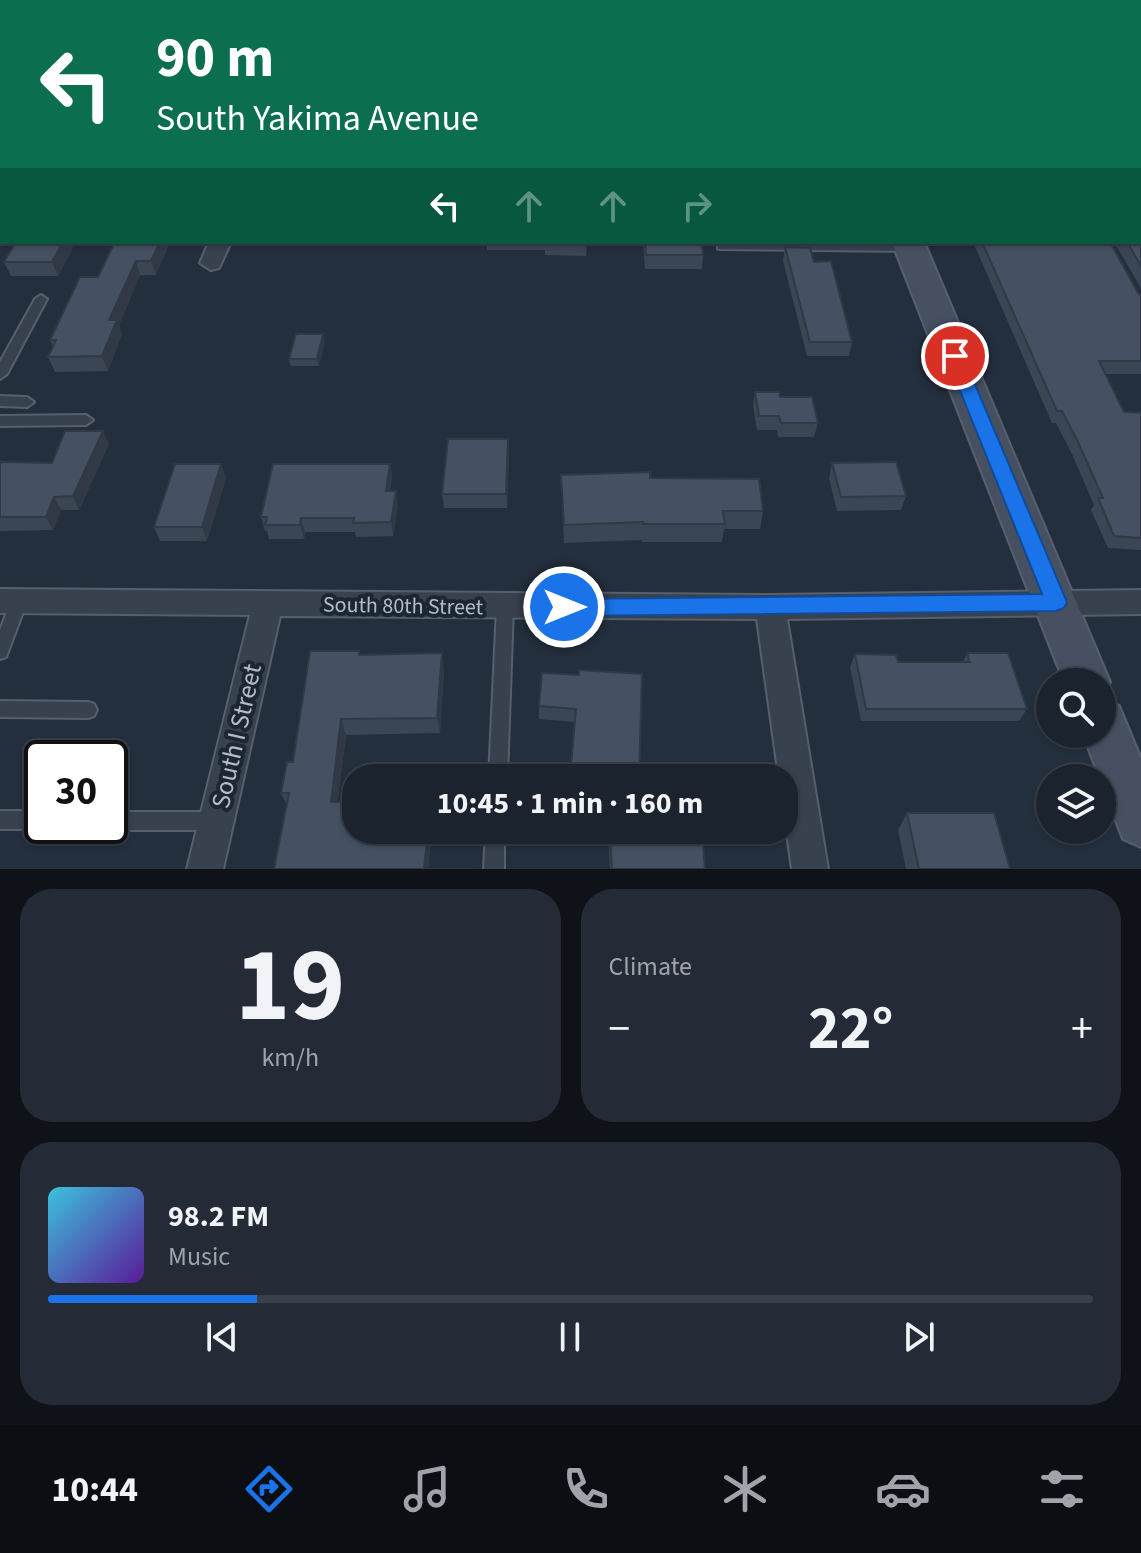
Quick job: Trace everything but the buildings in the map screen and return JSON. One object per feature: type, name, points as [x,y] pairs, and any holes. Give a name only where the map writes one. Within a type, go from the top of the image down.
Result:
[{"type":"main road","points":[[909,244],[1082,668]]},
{"type":"main road","points":[[1112,748],[1141,822]]},
{"type":"street","name":"South 80th Street","points":[[10,601],[505,607],[1141,602]]},
{"type":"street","name":"South I Street","points":[[205,869],[268,603]]},
{"type":"street","points":[[770,607],[810,869]]},
{"type":"lane","points":[[722,247],[909,244]]},
{"type":"lane","points":[[0,374],[41,299]]},
{"type":"lane","points":[[0,401],[27,402]]},
{"type":"lane","points":[[0,421],[86,420]]},
{"type":"lane","points":[[0,652],[10,601]]},
{"type":"lane","points":[[499,764],[505,607]]},
{"type":"lane","points":[[0,709],[88,710]]},
{"type":"lane","points":[[0,820],[24,820]]},
{"type":"lane","points":[[128,821],[216,821]]},
{"type":"lane","points":[[494,869],[495,844]]},
{"type":"route","points":[[564,607],[1056,602],[955,356]]}]
